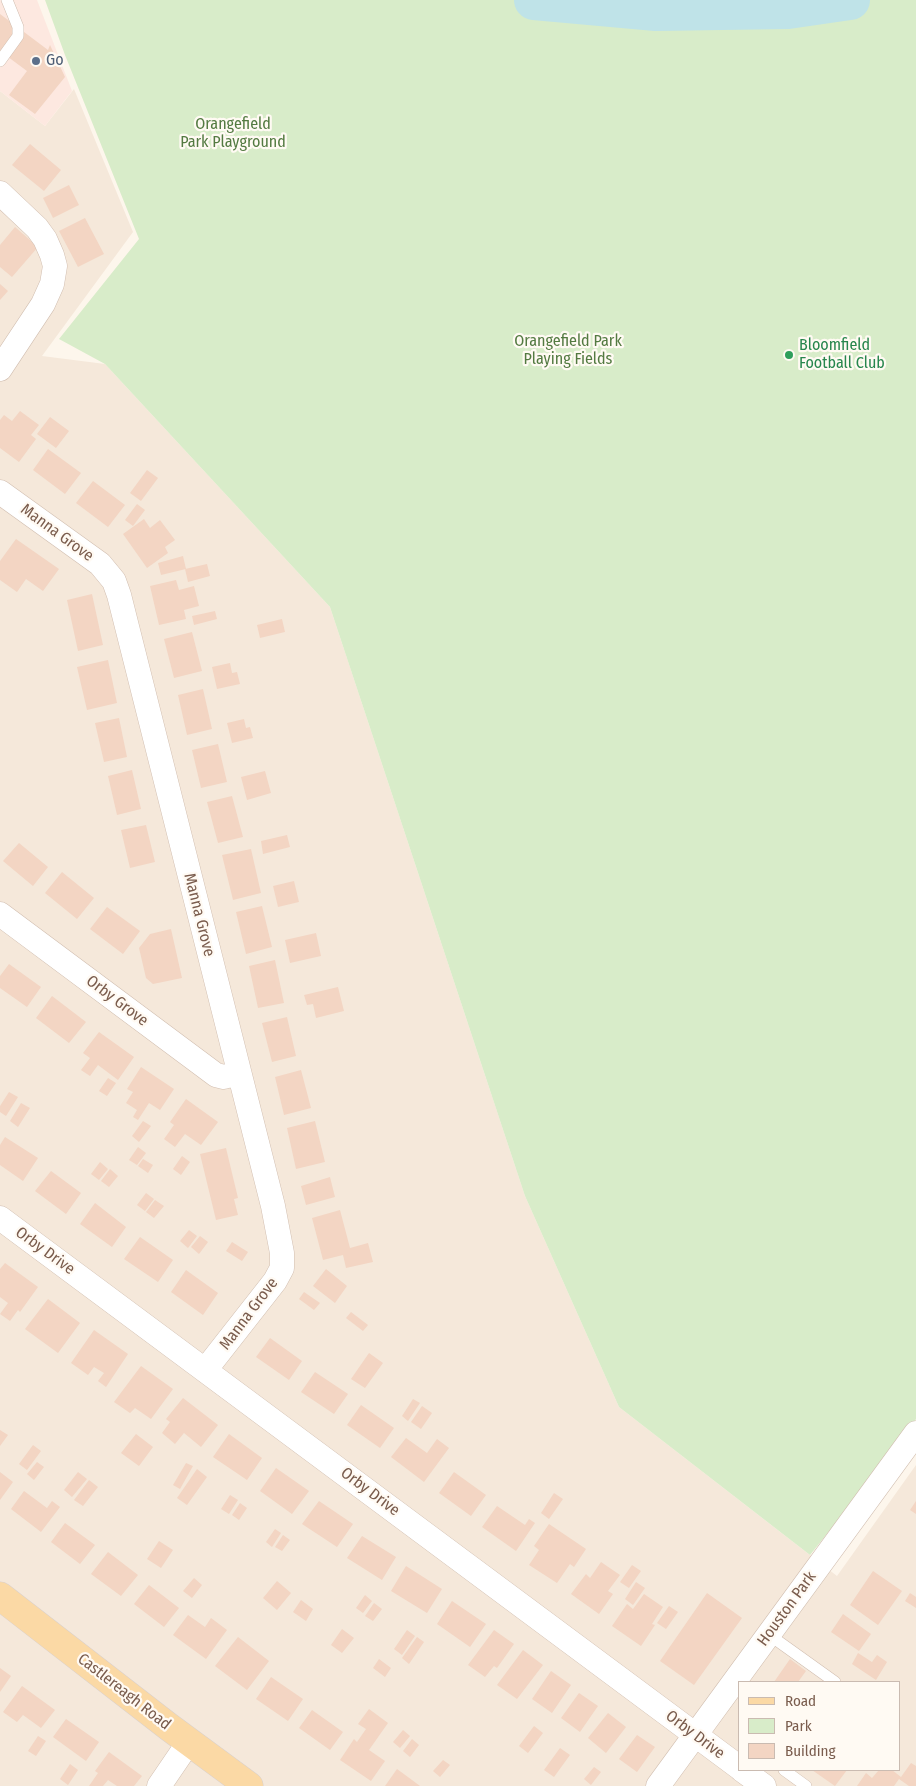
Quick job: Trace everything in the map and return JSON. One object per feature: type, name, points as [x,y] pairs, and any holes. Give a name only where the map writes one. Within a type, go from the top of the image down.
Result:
[{"type":"main road","name":"Castlereagh Road","points":[[0,1596],[249,1786]]},
{"type":"street","points":[[0,370],[43,304],[54,276],[55,266],[45,239],[37,228],[4,205]]},
{"type":"street","name":"Manna Grove","points":[[0,492],[100,564],[114,581],[120,595],[273,1206],[282,1253],[282,1268],[275,1281],[206,1370]]},
{"type":"street","name":"Orby Grove","points":[[0,914],[216,1075],[224,1076],[239,1073]]},
{"type":"street","name":"Orby Drive","points":[[0,1218],[695,1735],[738,1763]]},
{"type":"street","name":"Houston Park","points":[[658,1786],[916,1433]]},
{"type":"street","points":[[159,1786],[189,1742]]},
{"type":"street","name":"Orby Drive","points":[[747,1771],[764,1786]]},
{"type":"lane","points":[[0,60],[18,36],[18,27],[7,0]]},
{"type":"lane","points":[[768,1634],[834,1681]]},
{"type":"lane","points":[[785,1771],[806,1786]]},
{"type":"shaded area","points":[[0,0],[37,0],[72,91],[45,126],[0,91]]},
{"type":"shaded area","points":[[74,89],[133,232],[42,356],[105,364],[330,607],[525,1196],[619,1407],[837,1576],[916,1465],[916,1786],[0,1786],[0,91],[45,126]]},
{"type":"green space","name":"Orangefield Park Playing Fields","points":[[45,0],[916,0],[916,1419],[886,1460],[810,1555],[619,1407],[525,1196],[330,607],[105,364],[59,339],[139,239],[65,55]]},
{"type":"building","name":"Go","points":[[0,14],[48,50],[50,45],[65,77],[35,114],[9,95],[27,71],[0,51]]},
{"type":"building","points":[[30,144],[61,170],[44,191],[12,165]]},
{"type":"building","points":[[69,185],[79,205],[53,218],[43,198]]},
{"type":"building","points":[[85,218],[104,254],[78,267],[59,231]]},
{"type":"building","points":[[15,227],[38,247],[12,277],[0,267],[0,245]]},
{"type":"building","points":[[0,284],[8,291],[0,300]]},
{"type":"building","points":[[20,411],[39,425],[31,435],[36,439],[19,462],[0,448],[0,420],[4,415],[12,421]]},
{"type":"building","points":[[50,417],[69,431],[56,448],[37,434]]},
{"type":"building","points":[[48,449],[81,473],[65,494],[33,470]]},
{"type":"building","points":[[147,470],[158,478],[141,501],[130,493]]},
{"type":"building","points":[[93,481],[125,505],[108,527],[76,503]]},
{"type":"building","points":[[137,504],[145,510],[133,526],[125,520]]},
{"type":"building","points":[[144,519],[150,528],[160,520],[175,540],[165,547],[168,553],[147,568],[123,534]]},
{"type":"building","points":[[16,539],[59,569],[43,591],[26,579],[17,592],[0,580],[0,561]]},
{"type":"building","points":[[183,556],[186,569],[161,575],[158,563]]},
{"type":"building","points":[[207,564],[210,576],[188,582],[185,569]]},
{"type":"building","points":[[176,580],[179,590],[194,586],[199,606],[184,610],[186,619],[159,625],[150,586]]},
{"type":"building","points":[[92,594],[103,645],[78,651],[67,600]]},
{"type":"building","points":[[215,611],[217,619],[194,625],[192,616]]},
{"type":"building","points":[[282,619],[285,632],[260,638],[257,625]]},
{"type":"building","points":[[192,632],[202,671],[174,678],[164,639]]},
{"type":"building","points":[[108,660],[117,703],[87,710],[77,667]]},
{"type":"building","points":[[230,663],[232,673],[237,672],[240,684],[217,689],[212,667]]},
{"type":"building","points":[[203,689],[212,729],[187,735],[178,695]]},
{"type":"building","points":[[119,718],[127,757],[104,762],[95,723]]},
{"type":"building","points":[[244,719],[246,728],[250,727],[253,738],[232,743],[227,723]]},
{"type":"building","points":[[218,744],[227,782],[201,788],[192,750]]},
{"type":"building","points":[[132,770],[141,809],[117,815],[108,776]]},
{"type":"building","points":[[265,771],[271,793],[247,800],[241,777]]},
{"type":"building","points":[[232,796],[243,837],[218,843],[207,802]]},
{"type":"building","points":[[146,825],[155,862],[130,868],[121,830]]},
{"type":"building","points":[[287,835],[290,847],[263,854],[261,841]]},
{"type":"building","points":[[19,843],[48,867],[33,886],[3,861]]},
{"type":"building","points":[[251,849],[261,893],[233,900],[222,855]]},
{"type":"building","points":[[62,872],[94,898],[77,919],[45,893]]},
{"type":"building","points":[[294,881],[299,902],[278,907],[273,886]]},
{"type":"building","points":[[262,906],[272,947],[246,954],[236,912]]},
{"type":"building","points":[[107,907],[140,931],[123,954],[90,929]]},
{"type":"building","points":[[171,929],[182,978],[153,984],[146,978],[139,948],[150,934]]},
{"type":"building","points":[[316,933],[321,956],[290,963],[285,940]]},
{"type":"building","points":[[275,960],[284,1003],[258,1008],[249,966]]},
{"type":"building","points":[[9,964],[41,987],[27,1007],[0,988],[0,976]]},
{"type":"building","points":[[338,987],[344,1011],[316,1018],[313,1004],[307,1005],[304,995]]},
{"type":"building","points":[[52,996],[86,1022],[69,1043],[36,1018]]},
{"type":"building","points":[[287,1017],[296,1056],[272,1062],[262,1023]]},
{"type":"building","points":[[99,1032],[134,1057],[118,1080],[98,1065],[90,1076],[81,1070],[90,1058],[83,1053]]},
{"type":"building","points":[[141,1067],[174,1089],[160,1110],[149,1103],[138,1120],[133,1117],[137,1110],[126,1103],[133,1092],[127,1089]]},
{"type":"building","points":[[301,1070],[311,1108],[284,1115],[275,1077]]},
{"type":"building","points":[[108,1078],[116,1083],[107,1096],[99,1091]]},
{"type":"building","points":[[9,1092],[18,1097],[6,1116],[0,1112],[0,1106]]},
{"type":"building","points":[[186,1099],[218,1122],[201,1145],[185,1134],[175,1147],[164,1139],[174,1125],[170,1122]]},
{"type":"building","points":[[21,1103],[30,1108],[18,1127],[10,1121]]},
{"type":"building","points":[[143,1121],[151,1126],[139,1142],[132,1136]]},
{"type":"building","points":[[315,1121],[325,1162],[296,1169],[287,1128]]},
{"type":"building","points":[[5,1137],[38,1158],[23,1181],[0,1165],[0,1145]]},
{"type":"building","points":[[138,1147],[146,1153],[137,1165],[129,1160]]},
{"type":"building","points":[[226,1148],[238,1198],[234,1199],[238,1215],[216,1220],[200,1154]]},
{"type":"building","points":[[182,1156],[190,1162],[181,1175],[173,1169]]},
{"type":"building","points":[[143,1159],[153,1165],[148,1173],[138,1166]]},
{"type":"building","points":[[100,1162],[108,1169],[99,1180],[91,1174]]},
{"type":"building","points":[[110,1169],[118,1176],[109,1187],[101,1181]]},
{"type":"building","points":[[51,1171],[81,1193],[66,1214],[35,1191]]},
{"type":"building","points":[[330,1177],[335,1197],[306,1205],[301,1186]]},
{"type":"building","points":[[146,1193],[154,1199],[145,1211],[137,1205]]},
{"type":"building","points":[[155,1200],[164,1206],[154,1218],[146,1212]]},
{"type":"building","points":[[95,1203],[126,1227],[112,1247],[80,1224]]},
{"type":"building","points":[[340,1210],[350,1248],[368,1243],[373,1262],[346,1268],[343,1255],[323,1260],[312,1218]]},
{"type":"building","points":[[189,1230],[197,1236],[188,1248],[180,1241]]},
{"type":"building","points":[[200,1236],[208,1242],[199,1254],[191,1247]]},
{"type":"building","points":[[140,1237],[173,1260],[158,1282],[124,1259]]},
{"type":"building","points":[[232,1242],[248,1252],[242,1261],[226,1251]]},
{"type":"building","points":[[5,1263],[38,1287],[20,1312],[18,1310],[10,1321],[0,1314],[8,1303],[0,1297],[0,1269]]},
{"type":"building","points":[[326,1269],[347,1286],[335,1303],[313,1286]]},
{"type":"building","points":[[186,1270],[218,1293],[203,1315],[171,1292]]},
{"type":"building","points":[[304,1292],[320,1303],[314,1310],[299,1299]]},
{"type":"building","points":[[48,1299],[80,1323],[58,1353],[25,1329]]},
{"type":"building","points":[[351,1312],[368,1325],[363,1331],[346,1318]]},
{"type":"building","points":[[94,1330],[128,1354],[106,1387],[98,1381],[104,1373],[94,1367],[88,1375],[71,1363]]},
{"type":"building","points":[[270,1338],[302,1361],[289,1380],[256,1357]]},
{"type":"building","points":[[369,1353],[383,1363],[365,1388],[351,1379]]},
{"type":"building","points":[[141,1366],[173,1389],[151,1419],[135,1408],[130,1413],[114,1402]]},
{"type":"building","points":[[315,1372],[348,1394],[334,1414],[301,1392]]},
{"type":"building","points":[[183,1398],[218,1425],[201,1447],[184,1433],[175,1444],[162,1433],[170,1422],[166,1419]]},
{"type":"building","points":[[413,1399],[420,1403],[408,1421],[402,1416]]},
{"type":"building","points":[[361,1405],[394,1428],[380,1448],[347,1425]]},
{"type":"building","points":[[422,1406],[432,1413],[421,1429],[411,1422]]},
{"type":"building","points":[[0,1430],[8,1435],[0,1446]]},
{"type":"building","points":[[136,1434],[153,1447],[139,1466],[121,1453]]},
{"type":"building","points":[[229,1434],[262,1458],[247,1480],[213,1457]]},
{"type":"building","points":[[406,1438],[427,1453],[437,1439],[449,1448],[424,1482],[391,1457]]},
{"type":"building","points":[[33,1445],[41,1451],[27,1470],[19,1464]]},
{"type":"building","points":[[37,1462],[44,1467],[34,1480],[27,1474]]},
{"type":"building","points":[[186,1463],[193,1466],[180,1489],[173,1485]]},
{"type":"building","points":[[276,1468],[309,1491],[292,1514],[260,1491]]},
{"type":"building","points":[[197,1469],[207,1477],[187,1505],[177,1498]]},
{"type":"building","points":[[0,1472],[13,1482],[0,1500]]},
{"type":"building","points":[[78,1472],[87,1479],[72,1497],[64,1490]]},
{"type":"building","points":[[454,1472],[486,1495],[471,1516],[439,1493]]},
{"type":"building","points":[[89,1480],[98,1487],[83,1506],[74,1500]]},
{"type":"building","points":[[24,1491],[47,1508],[52,1501],[60,1507],[41,1532],[11,1509]]},
{"type":"building","points":[[554,1493],[563,1499],[549,1519],[541,1513]]},
{"type":"building","points":[[230,1495],[238,1500],[229,1514],[221,1509]]},
{"type":"building","points":[[319,1501],[353,1524],[337,1547],[302,1524]]},
{"type":"building","points":[[916,1501],[916,1514],[910,1510]]},
{"type":"building","points":[[240,1503],[247,1508],[239,1520],[232,1515]]},
{"type":"building","points":[[497,1506],[525,1525],[529,1519],[535,1523],[516,1551],[482,1527]]},
{"type":"building","points":[[65,1523],[95,1545],[80,1564],[51,1542]]},
{"type":"building","points":[[549,1524],[586,1549],[574,1567],[570,1564],[557,1583],[529,1565],[539,1550],[534,1546]]},
{"type":"building","points":[[275,1529],[281,1533],[272,1547],[266,1542]]},
{"type":"building","points":[[283,1535],[290,1540],[282,1551],[275,1547]]},
{"type":"building","points":[[362,1536],[396,1557],[382,1580],[347,1558]]},
{"type":"building","points":[[159,1541],[173,1550],[161,1568],[147,1559]]},
{"type":"building","points":[[108,1552],[138,1575],[121,1596],[91,1574]]},
{"type":"building","points":[[601,1562],[620,1575],[608,1591],[613,1594],[599,1614],[571,1594],[586,1574],[590,1578]]},
{"type":"building","points":[[632,1565],[641,1571],[629,1588],[620,1582]]},
{"type":"building","points":[[406,1566],[442,1589],[427,1613],[391,1591]]},
{"type":"building","points":[[873,1571],[902,1591],[878,1625],[850,1605]]},
{"type":"building","points":[[194,1578],[202,1585],[192,1598],[183,1591]]},
{"type":"building","points":[[277,1581],[291,1593],[277,1610],[263,1598]]},
{"type":"building","points":[[636,1582],[645,1588],[633,1605],[625,1599]]},
{"type":"building","points":[[149,1585],[179,1608],[164,1627],[134,1604]]},
{"type":"building","points":[[707,1593],[742,1618],[694,1685],[660,1661]]},
{"type":"building","points":[[910,1593],[916,1597],[916,1608],[905,1601]]},
{"type":"building","points":[[644,1594],[663,1607],[652,1624],[655,1625],[641,1646],[612,1626],[627,1604],[633,1609]]},
{"type":"building","points":[[365,1595],[372,1601],[363,1613],[356,1608]]},
{"type":"building","points":[[301,1600],[313,1609],[306,1621],[293,1612]]},
{"type":"building","points":[[452,1601],[486,1624],[470,1647],[437,1624]]},
{"type":"building","points":[[374,1603],[382,1609],[373,1621],[365,1616]]},
{"type":"building","points":[[669,1606],[678,1612],[666,1629],[657,1623]]},
{"type":"building","points":[[843,1614],[871,1634],[859,1651],[831,1632]]},
{"type":"building","points":[[188,1615],[205,1627],[211,1618],[227,1630],[206,1659],[173,1635]]},
{"type":"building","points":[[342,1629],[354,1638],[342,1653],[331,1645]]},
{"type":"building","points":[[407,1630],[415,1636],[402,1655],[394,1649]]},
{"type":"building","points":[[494,1630],[514,1644],[497,1668],[494,1666],[485,1677],[468,1665]]},
{"type":"building","points":[[238,1637],[269,1661],[247,1690],[215,1666]]},
{"type":"building","points":[[417,1637],[424,1642],[409,1664],[402,1658]]},
{"type":"building","points":[[523,1650],[543,1665],[517,1699],[497,1685]]},
{"type":"building","points":[[858,1653],[872,1662],[877,1655],[887,1662],[876,1680],[852,1664]]},
{"type":"building","points":[[379,1659],[391,1668],[385,1677],[373,1668]]},
{"type":"building","points":[[790,1659],[806,1671],[799,1681],[775,1681]]},
{"type":"building","points":[[0,1668],[11,1676],[0,1692]]},
{"type":"building","points":[[551,1671],[571,1685],[552,1713],[532,1699]]},
{"type":"building","points":[[271,1677],[303,1699],[288,1721],[256,1699]]},
{"type":"building","points":[[22,1686],[55,1710],[41,1728],[23,1715],[17,1722],[3,1712]]},
{"type":"building","points":[[579,1693],[598,1706],[580,1732],[561,1718]]},
{"type":"building","points":[[369,1709],[388,1723],[369,1750],[385,1761],[371,1781],[340,1760],[354,1739],[357,1742],[366,1729],[358,1724]]},
{"type":"building","points":[[312,1710],[343,1732],[330,1750],[299,1728]]},
{"type":"building","points":[[608,1713],[626,1727],[606,1753],[588,1738]]},
{"type":"building","points":[[66,1719],[99,1742],[86,1761],[53,1737]]},
{"type":"building","points":[[534,1726],[543,1733],[528,1753],[519,1746]]},
{"type":"building","points":[[403,1730],[410,1736],[400,1748],[393,1742]]},
{"type":"building","points":[[637,1735],[655,1747],[637,1772],[619,1759]]},
{"type":"building","points":[[38,1736],[46,1741],[36,1756],[28,1751]]},
{"type":"building","points":[[412,1739],[419,1745],[410,1757],[403,1751]]},
{"type":"building","points":[[560,1748],[570,1755],[554,1777],[544,1770]]},
{"type":"building","points":[[109,1752],[142,1776],[134,1786],[117,1786],[108,1780],[103,1786],[89,1786],[98,1773],[95,1771]]},
{"type":"building","points":[[443,1760],[450,1765],[440,1777],[433,1771]]},
{"type":"building","points":[[911,1763],[916,1766],[916,1786],[909,1786],[899,1779],[894,1786],[857,1786],[866,1773],[872,1778],[878,1771],[893,1771],[901,1777]]},
{"type":"building","points":[[70,1764],[78,1770],[68,1785],[60,1779]]},
{"type":"building","points":[[594,1767],[601,1772],[591,1785],[584,1779]]},
{"type":"building","points":[[397,1769],[412,1780],[420,1786],[385,1786]]},
{"type":"building","points":[[813,1771],[846,1771],[835,1786]]},
{"type":"waterway","points":[[534,0],[656,11],[788,9],[850,0]]},
{"type":"place","name":"Go","points":[[36,61]]},
{"type":"place","name":"Bloomfield Football Club","points":[[789,355]]},
{"type":"park label","name":"Orangefield Park Playground","points":[[233,134]]}]
